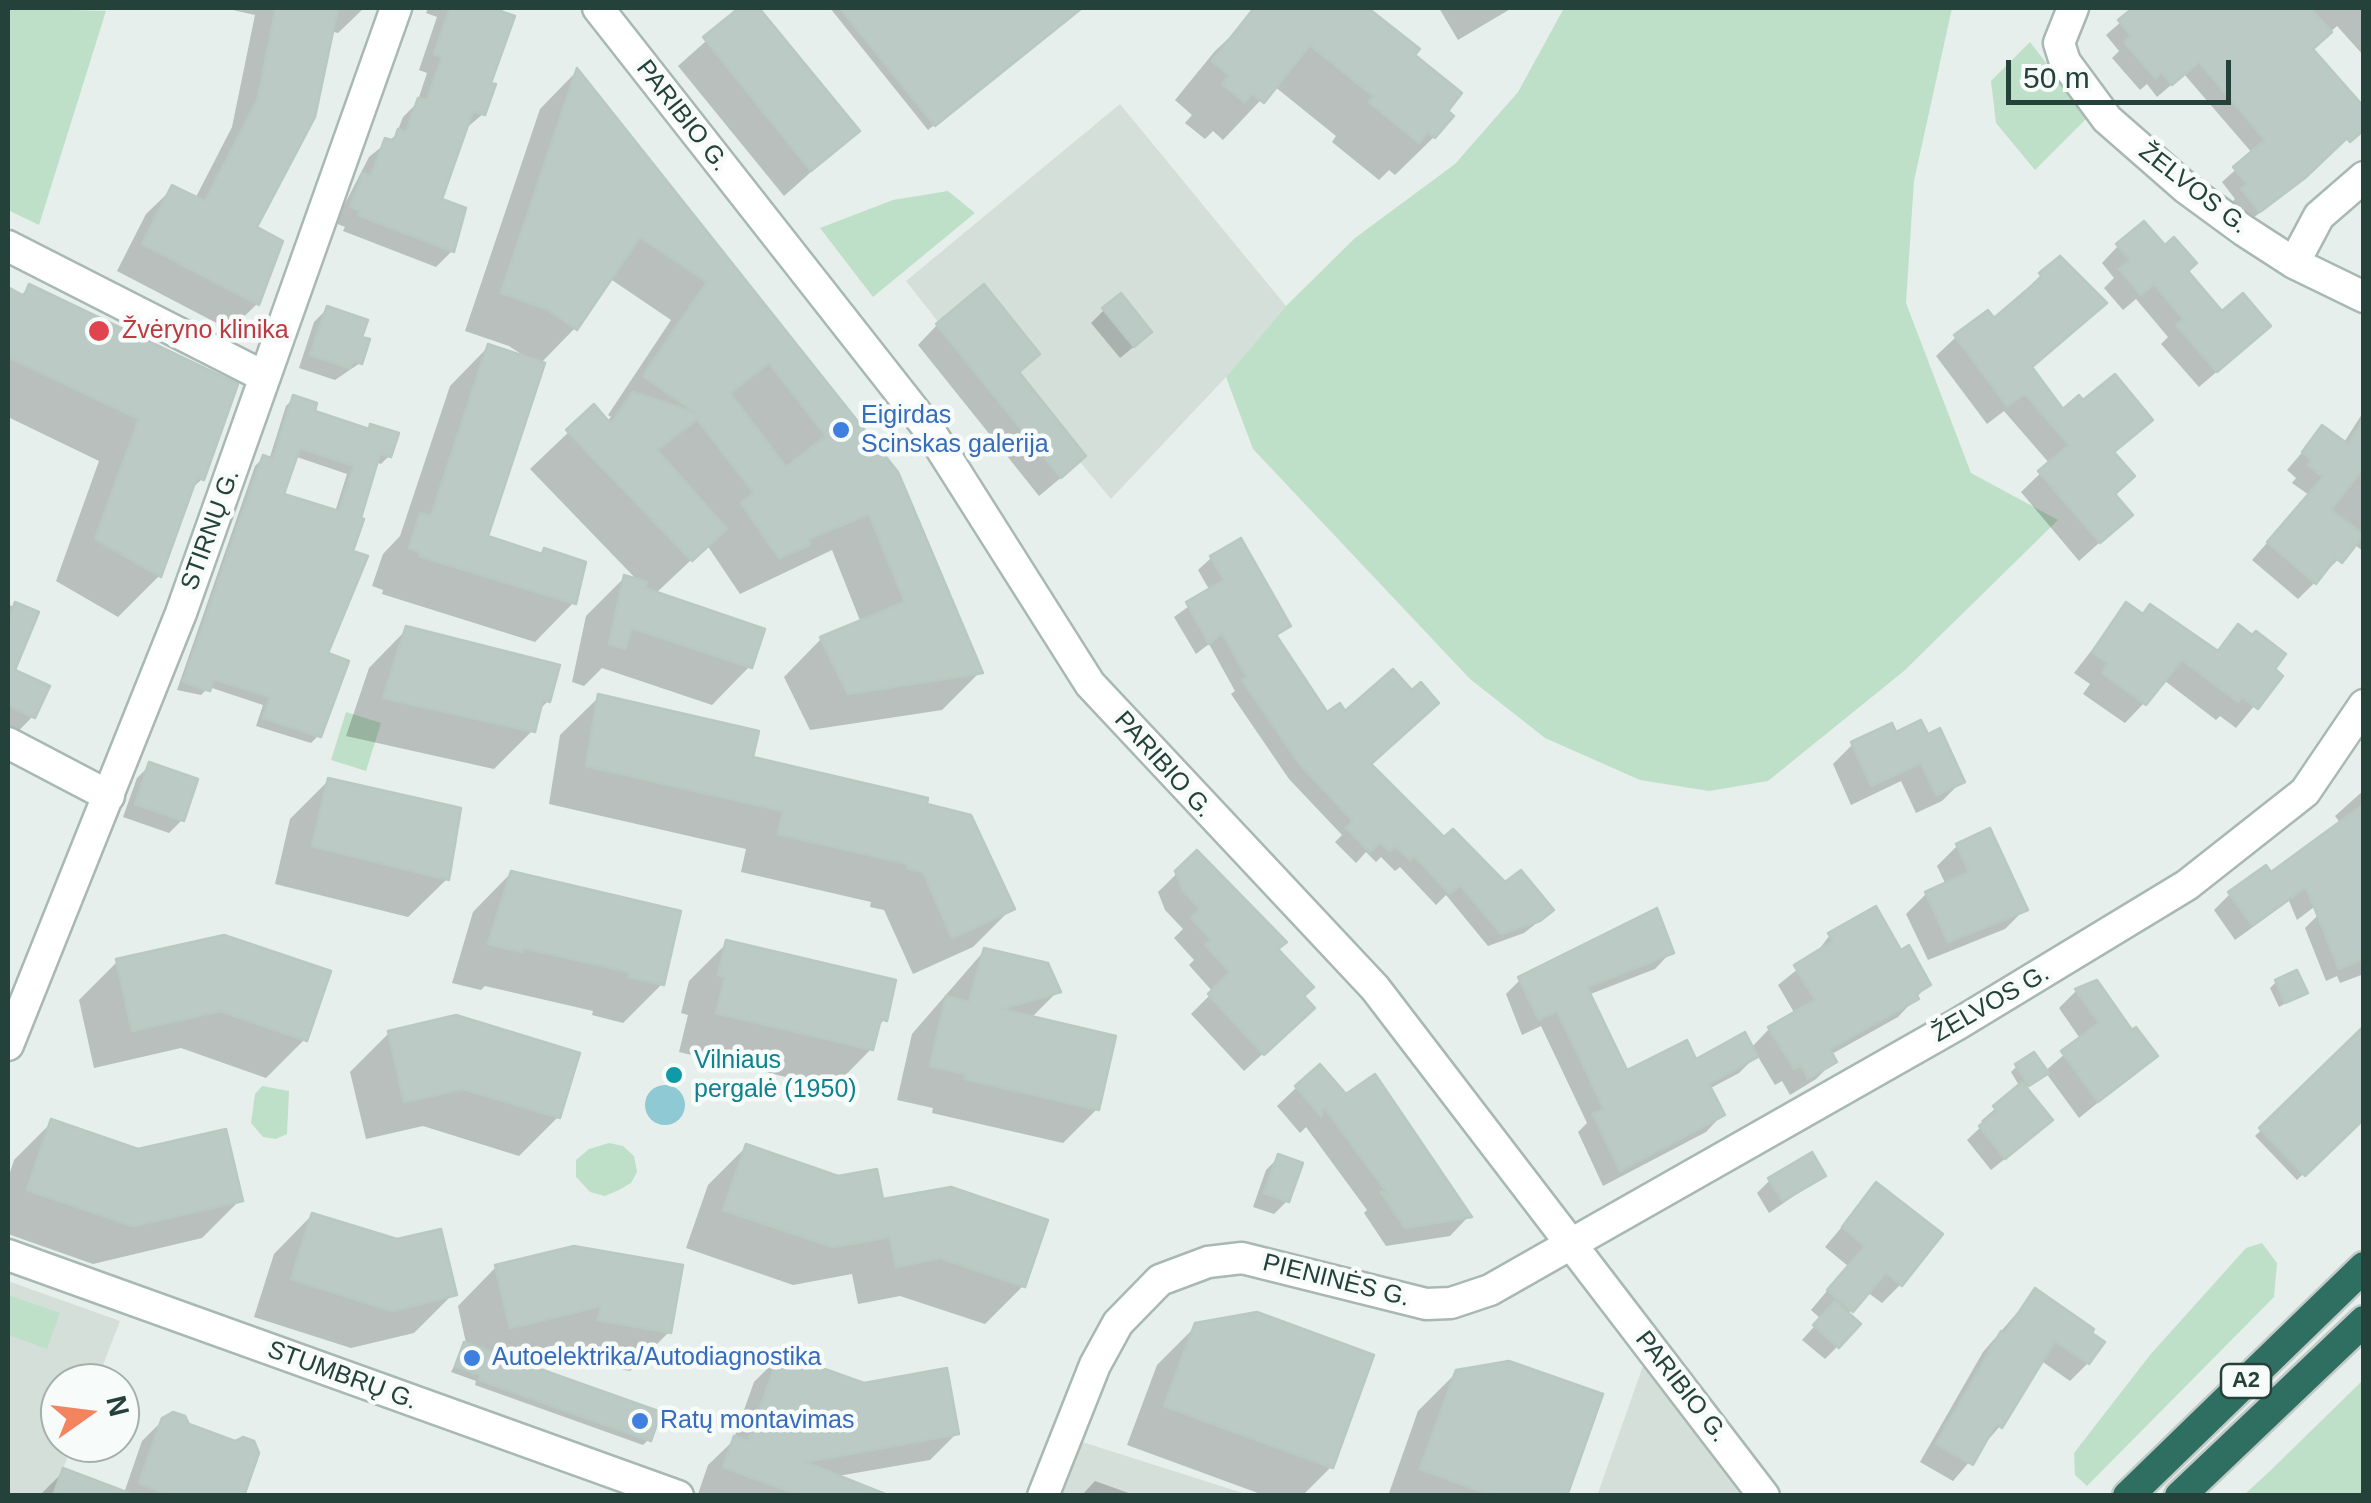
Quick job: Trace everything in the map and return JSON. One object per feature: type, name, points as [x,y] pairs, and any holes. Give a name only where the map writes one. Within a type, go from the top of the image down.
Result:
[{"type":"highway","name":"A2","points":[[2128,1496],[2364,1266]]},
{"type":"highway","name":"A2","points":[[2191,1487],[2364,1321]]},
{"type":"street","name":"STIRNŲ G.","points":[[8,1045],[109,796],[265,377],[396,8]]},
{"type":"street","name":"ŽELVOS G.","points":[[2073,8],[2059,43],[2072,76],[2107,119],[2188,189],[2294,263],[2364,296]]},
{"type":"street","name":"PARIBIO G.","points":[[617,14],[928,428],[1090,684],[1375,988],[1764,1496]]},
{"type":"street","points":[[2294,263],[2318,216],[2364,177]]},
{"type":"street","points":[[8,246],[265,377]]},
{"type":"street","name":"ŽELVOS G.","points":[[1570,1244],[1958,1024],[2187,884],[2306,792],[2364,706]]},
{"type":"street","points":[[8,743],[109,796]]},
{"type":"street","name":"PIENINĖS G.","points":[[1043,1496],[1095,1365],[1118,1322],[1138,1298],[1184,1269],[1242,1258],[1398,1299],[1451,1303],[1490,1290],[1570,1244]]},
{"type":"street","name":"STUMBRŲ G.","points":[[8,1255],[678,1496]]},
{"type":"shaded area","points":[[1120,104],[1286,306],[1226,377],[1111,499],[1080,462],[1061,478],[906,281]]},
{"type":"shaded area","points":[[8,1281],[120,1321],[104,1363],[40,1363],[40,1463],[65,1463],[53,1495],[8,1496]]},
{"type":"shaded area","points":[[1644,1363],[1753,1496],[1597,1496]]},
{"type":"shaded area","points":[[1076,1440],[1249,1495],[1055,1496]]},
{"type":"green space","points":[[8,8],[106,11],[39,225],[8,210]]},
{"type":"green space","points":[[1564,8],[1952,8],[1914,181],[1906,303],[1971,473],[2058,520],[1904,671],[1768,781],[1709,791],[1640,780],[1545,738],[1470,679],[1253,449],[1226,377],[1286,306],[1355,238],[1455,164],[1518,92]]},
{"type":"green space","points":[[2030,42],[2088,117],[2035,170],[1996,123],[1991,81]]},
{"type":"green space","points":[[948,191],[975,213],[873,297],[820,228],[893,200]]},
{"type":"green space","points":[[346,712],[381,723],[366,771],[331,760]]},
{"type":"green space","points":[[262,1086],[289,1091],[287,1134],[276,1139],[263,1137],[251,1123],[255,1094]]},
{"type":"green space","points":[[609,1143],[623,1146],[634,1156],[637,1172],[631,1183],[605,1196],[590,1192],[576,1177],[576,1160],[589,1149]]},
{"type":"green space","points":[[2262,1243],[2277,1263],[2274,1297],[2087,1486],[2075,1475],[2074,1453],[2150,1355],[2246,1248]]},
{"type":"green space","points":[[8,1295],[60,1313],[47,1349],[8,1335]]},
{"type":"green space","points":[[2363,1380],[2363,1495],[2244,1495],[2271,1470]]},
{"type":"water","points":[[665,1085],[679,1091],[685,1105],[679,1119],[665,1125],[651,1119],[645,1105],[651,1091]]},
{"type":"building","points":[[276,8],[338,8],[315,117],[257,227],[283,241],[259,305],[142,244],[172,185],[205,201],[258,98]]},
{"type":"building","points":[[450,8],[491,8],[515,16],[491,83],[496,84],[485,115],[473,111],[442,199],[466,208],[454,252],[358,215],[360,210],[350,207],[363,173],[371,176],[385,138],[394,141],[398,129],[406,132],[418,98],[427,100],[442,57],[434,54]]},
{"type":"building","points":[[739,8],[759,8],[860,131],[811,171],[703,37]]},
{"type":"building","points":[[840,8],[1082,8],[935,126]]},
{"type":"building","points":[[1254,8],[1368,8],[1420,49],[1415,55],[1462,93],[1448,111],[1454,116],[1435,138],[1428,132],[1419,143],[1369,102],[1373,96],[1310,45],[1264,103],[1252,94],[1245,102],[1222,84],[1229,75],[1212,61]]},
{"type":"building","points":[[2133,8],[2310,8],[2332,32],[2313,49],[2364,107],[2364,130],[2350,142],[2347,138],[2305,178],[2260,212],[2241,189],[2247,184],[2233,167],[2265,140],[2199,62],[2172,85],[2161,72],[2155,78],[2124,42],[2131,36],[2118,20]]},
{"type":"building","points":[[577,68],[898,472],[983,673],[848,694],[820,637],[905,602],[869,514],[808,539],[810,545],[779,558],[741,503],[754,493],[697,419],[657,450],[727,529],[692,561],[566,430],[594,404],[611,424],[633,392],[696,413],[643,376],[707,282],[640,237],[577,330],[547,309],[501,293]],"holes":[[[769,363],[826,436],[786,467],[730,393]]]},
{"type":"building","points":[[2144,221],[2165,245],[2174,237],[2197,263],[2188,271],[2222,311],[2243,293],[2271,326],[2217,372],[2176,325],[2183,319],[2154,284],[2141,295],[2119,269],[2130,260],[2116,244]]},
{"type":"building","points":[[2060,256],[2107,303],[2032,367],[2063,409],[2079,395],[2083,400],[2115,374],[2153,420],[2114,452],[2135,476],[2115,494],[2133,515],[2100,543],[2038,471],[2069,445],[2025,394],[2007,406],[1954,335],[1988,310],[1994,318]]},
{"type":"building","points":[[29,284],[238,384],[204,480],[197,477],[161,577],[95,539],[139,419],[8,357],[8,287],[24,296]]},
{"type":"building","points":[[984,284],[1040,354],[1019,372],[1086,456],[1061,478],[936,324]]},
{"type":"building","points":[[1121,293],[1152,332],[1134,347],[1102,308]]},
{"type":"building","points":[[327,306],[368,320],[362,337],[370,339],[362,364],[353,361],[350,368],[310,355]]},
{"type":"building","points":[[488,344],[545,363],[488,536],[542,554],[544,548],[586,562],[576,604],[419,556],[420,552],[409,548],[420,513],[431,516]]},
{"type":"building","points":[[293,395],[317,403],[315,411],[369,429],[370,424],[399,433],[391,457],[380,454],[361,518],[364,519],[353,551],[368,556],[328,653],[349,661],[321,737],[263,718],[270,697],[214,679],[210,691],[183,682],[263,455],[273,459]],"holes":[[[300,448],[354,466],[339,511],[284,494]]]},
{"type":"building","points":[[2364,418],[2364,467],[2331,510],[2364,535],[2342,563],[2336,558],[2316,584],[2267,542],[2323,477],[2308,465],[2311,459],[2302,452],[2322,425],[2348,444]]},
{"type":"building","points":[[1241,538],[1291,626],[1276,635],[1327,712],[1340,703],[1345,711],[1393,669],[1412,690],[1421,682],[1439,703],[1371,764],[1444,837],[1453,829],[1505,882],[1521,870],[1554,910],[1540,921],[1501,934],[1460,885],[1450,894],[1414,856],[1410,860],[1395,846],[1390,851],[1380,842],[1370,852],[1346,828],[1353,821],[1301,766],[1242,680],[1247,677],[1222,633],[1209,644],[1186,602],[1224,580],[1210,556]]},
{"type":"building","points":[[624,575],[647,582],[645,588],[765,629],[752,668],[632,628],[625,649],[609,644]]},
{"type":"building","points":[[15,602],[39,612],[15,670],[50,686],[35,718],[8,705],[8,621]]},
{"type":"building","points":[[2126,602],[2143,614],[2150,604],[2218,651],[2238,624],[2252,635],[2256,631],[2286,654],[2275,669],[2283,676],[2258,709],[2242,697],[2238,702],[2182,660],[2146,705],[2102,673],[2108,663],[2092,652]]},
{"type":"building","points":[[406,626],[560,665],[550,702],[543,700],[535,732],[383,698]]},
{"type":"building","points":[[598,694],[759,731],[753,757],[928,798],[927,804],[971,815],[1015,909],[952,938],[923,872],[907,868],[908,864],[778,834],[783,811],[586,766]]},
{"type":"building","points":[[1921,720],[1928,734],[1940,728],[1965,782],[1936,795],[1921,763],[1871,786],[1851,742],[1892,723],[1896,732]]},
{"type":"building","points":[[149,762],[198,779],[184,821],[135,804]]},
{"type":"building","points":[[328,778],[461,808],[449,880],[312,846]]},
{"type":"building","points":[[2364,804],[2364,959],[2339,969],[2306,887],[2252,925],[2228,892],[2266,865],[2271,872]]},
{"type":"building","points":[[1990,828],[2028,910],[1948,942],[1925,892],[1969,872],[1956,844]]},
{"type":"building","points":[[1197,850],[1287,942],[1278,949],[1314,987],[1304,996],[1315,1008],[1264,1055],[1208,994],[1230,972],[1205,945],[1211,940],[1191,918],[1200,909],[1183,891],[1175,871]]},
{"type":"building","points":[[511,871],[681,911],[664,985],[629,977],[630,972],[488,944]]},
{"type":"building","points":[[1876,906],[1901,950],[1909,945],[1931,985],[1916,994],[1919,999],[1830,1049],[1837,1062],[1808,1079],[1801,1065],[1794,1069],[1768,1027],[1815,1000],[1794,965],[1833,941],[1828,933]]},
{"type":"building","points":[[1657,908],[1674,953],[1587,987],[1627,1070],[1687,1040],[1696,1059],[1745,1032],[1758,1057],[1709,1084],[1725,1115],[1620,1171],[1593,1114],[1604,1109],[1557,1011],[1539,1020],[1518,977]]},
{"type":"building","points":[[224,935],[331,971],[307,1041],[220,1011],[132,1031],[116,959]]},
{"type":"building","points":[[726,940],[896,980],[887,1021],[881,1019],[873,1050],[716,1013],[725,977],[718,975]]},
{"type":"building","points":[[984,948],[1048,963],[1061,992],[1001,1009],[1116,1036],[1099,1110],[965,1079],[966,1074],[930,1066],[946,996],[969,1002]]},
{"type":"building","points":[[2297,970],[2308,993],[2285,1003],[2275,980]]},
{"type":"building","points":[[2097,980],[2132,1030],[2136,1027],[2158,1056],[2098,1102],[2061,1051],[2099,1023],[2075,989]]},
{"type":"building","points":[[456,1015],[580,1053],[560,1118],[463,1089],[404,1102],[388,1031]]},
{"type":"building","points":[[2364,1026],[2364,1119],[2305,1176],[2259,1128]]},
{"type":"building","points":[[2034,1052],[2049,1073],[2029,1086],[2015,1064]]},
{"type":"building","points":[[1320,1064],[1346,1094],[1375,1074],[1472,1217],[1405,1228],[1381,1192],[1389,1195],[1324,1107],[1321,1116],[1295,1086]]},
{"type":"building","points":[[2022,1082],[2053,1120],[2005,1159],[1979,1126],[1997,1111],[1993,1106]]},
{"type":"building","points":[[51,1119],[138,1149],[226,1129],[243,1201],[133,1226],[27,1190]]},
{"type":"building","points":[[746,1144],[838,1176],[877,1169],[883,1199],[951,1187],[1048,1220],[1025,1287],[940,1258],[896,1267],[890,1237],[833,1247],[723,1210]]},
{"type":"building","points":[[1812,1152],[1826,1176],[1783,1201],[1768,1178]]},
{"type":"building","points":[[1278,1154],[1303,1163],[1289,1202],[1264,1193]]},
{"type":"building","points":[[1876,1182],[1943,1234],[1902,1286],[1886,1273],[1853,1312],[1827,1290],[1865,1246],[1842,1227]]},
{"type":"building","points":[[312,1213],[397,1239],[441,1229],[457,1295],[392,1311],[291,1279]]},
{"type":"building","points":[[574,1246],[683,1265],[671,1333],[598,1320],[601,1306],[510,1328],[495,1265]]},
{"type":"building","points":[[2035,1288],[2094,1329],[2092,1333],[2105,1342],[2089,1364],[2055,1341],[2002,1428],[1996,1424],[1973,1465],[1936,1444],[2001,1331],[2005,1333]]},
{"type":"building","points":[[1835,1301],[1861,1324],[1839,1348],[1813,1325]]},
{"type":"building","points":[[1257,1312],[1374,1355],[1333,1468],[1164,1406],[1195,1323]]},
{"type":"building","points":[[464,1342],[661,1412],[651,1441],[479,1380],[481,1375],[455,1366]]},
{"type":"building","points":[[780,1353],[864,1383],[947,1368],[959,1434],[805,1462],[890,1496],[802,1496],[723,1467],[734,1436],[748,1441]]},
{"type":"building","points":[[1509,1361],[1603,1394],[1567,1496],[1494,1496],[1420,1469],[1456,1370]]},
{"type":"building","points":[[173,1412],[185,1416],[189,1424],[235,1441],[243,1437],[254,1441],[259,1453],[244,1496],[172,1496],[139,1483],[162,1418]]},
{"type":"building","points":[[63,1468],[129,1493],[129,1496],[53,1496]]},
{"type":"place","name":"Žvėryno klinika","points":[[99,331]]},
{"type":"place","name":"Eigirdas Scinskas galerija","points":[[841,430]]},
{"type":"place","name":"Vilniaus pergalė (1950)","points":[[674,1075]]},
{"type":"place","name":"Autoelektrika/Autodiagnostika","points":[[472,1358]]},
{"type":"place","name":"Ratų montavimas","points":[[640,1421]]}]
